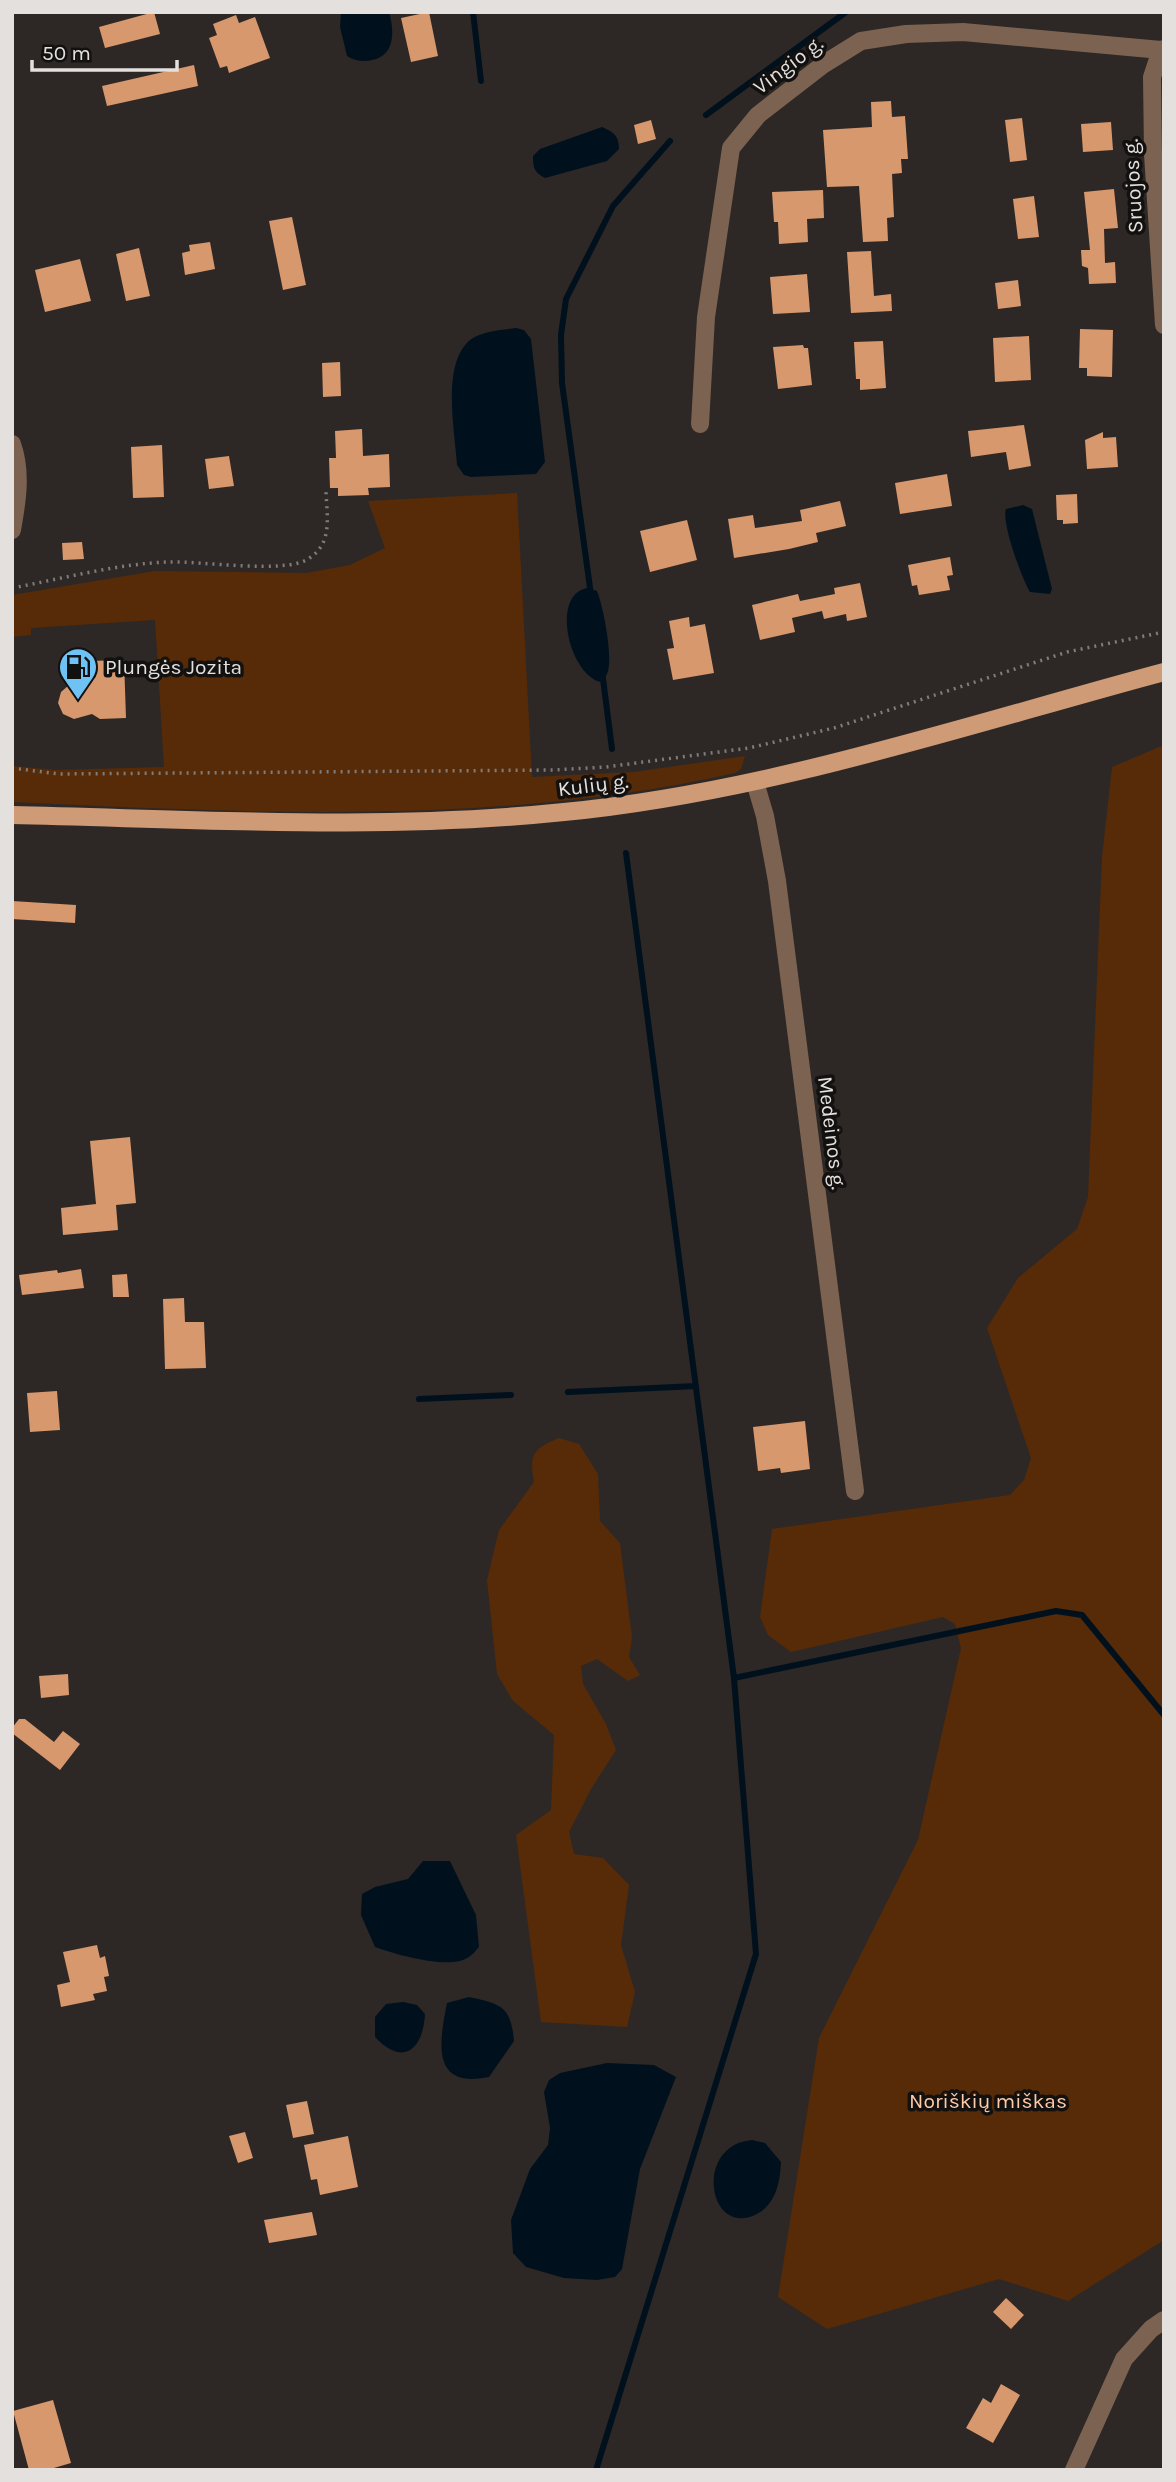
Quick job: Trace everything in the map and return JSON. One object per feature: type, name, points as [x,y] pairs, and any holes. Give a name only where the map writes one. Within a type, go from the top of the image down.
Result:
[{"type":"main road","name":"Kulių g.","points":[[12,815],[340,822],[495,818],[565,812],[644,802],[755,782],[1164,671]]},
{"type":"street","name":"Vingio g.","points":[[700,424],[706,317],[731,148],[758,116],[824,64],[862,41],[906,34],[962,32],[1162,50]]},
{"type":"street","name":"Sruojos g.","points":[[1162,50],[1152,77],[1153,141],[1164,324]]},
{"type":"street","points":[[12,444],[16,453],[19,493],[12,530]]},
{"type":"street","name":"Medeinos g.","points":[[755,782],[765,816],[777,881],[855,1491]]},
{"type":"street","points":[[1074,2470],[1124,2359],[1151,2329],[1164,2320]]},
{"type":"path","points":[[12,588],[146,564],[171,562],[269,566],[302,563],[321,548],[327,534],[326,492]]},
{"type":"path","points":[[12,768],[59,774],[553,770],[606,767],[749,748],[834,727],[1067,652],[1164,632]]},
{"type":"green space","points":[[517,493],[532,777],[634,772],[745,756],[741,769],[735,773],[647,790],[466,808],[284,812],[12,802],[12,766],[55,770],[164,767],[155,620],[31,628],[31,635],[12,637],[12,595],[155,571],[306,573],[350,565],[385,548],[368,501]]},
{"type":"green space","name":"Noriškių miškas","points":[[1164,745],[1164,2240],[1068,2301],[999,2279],[827,2329],[778,2297],[819,2038],[918,1840],[961,1648],[955,1624],[943,1617],[791,1652],[768,1635],[760,1617],[772,1529],[1010,1495],[1024,1480],[1031,1458],[987,1328],[1018,1278],[1077,1229],[1088,1197],[1102,857],[1112,767]]},
{"type":"green space","points":[[559,1438],[579,1444],[598,1474],[600,1521],[620,1543],[632,1637],[629,1657],[640,1675],[628,1681],[597,1659],[581,1666],[583,1684],[606,1724],[616,1750],[591,1789],[569,1832],[574,1854],[603,1858],[629,1885],[621,1945],[635,1992],[627,2027],[541,2022],[516,1835],[551,1810],[554,1735],[513,1701],[497,1674],[487,1580],[499,1530],[534,1482],[532,1465],[538,1449]]},
{"type":"water","points":[[341,12],[389,12],[392,24],[391,42],[383,56],[365,61],[347,56],[340,27]]},
{"type":"water","points":[[602,127],[615,135],[619,144],[619,149],[607,161],[545,178],[536,172],[533,156],[540,149]]},
{"type":"water","points":[[516,328],[524,330],[531,339],[545,462],[536,474],[464,475],[457,465],[453,417],[455,365],[470,340],[492,331]]},
{"type":"water","points":[[1023,505],[1032,509],[1052,589],[1050,594],[1030,592],[1013,550],[1005,516],[1006,509]]},
{"type":"water","points":[[587,588],[597,591],[607,633],[609,667],[600,682],[579,664],[568,634],[569,604],[576,594]]},
{"type":"water","points":[[423,1861],[450,1861],[476,1915],[479,1947],[467,1958],[435,1962],[375,1947],[361,1915],[362,1894],[375,1887],[408,1879]]},
{"type":"water","points":[[469,1997],[502,2008],[513,2029],[514,2041],[489,2077],[470,2079],[457,2076],[448,2069],[443,2060],[441,2047],[447,2003]]},
{"type":"water","points":[[403,2002],[417,2005],[425,2014],[416,2045],[403,2052],[394,2051],[375,2037],[375,2017],[386,2004]]},
{"type":"water","points":[[607,2063],[654,2065],[676,2077],[640,2169],[622,2269],[615,2277],[597,2280],[564,2278],[526,2267],[513,2253],[511,2220],[530,2169],[548,2145],[550,2128],[544,2092],[549,2080],[560,2073]]},
{"type":"water","points":[[752,2140],[765,2143],[781,2162],[780,2177],[769,2204],[757,2214],[740,2218],[727,2214],[718,2203],[714,2188],[715,2172],[721,2157],[733,2146]]},
{"type":"building","points":[[154,12],[160,34],[105,48],[99,27]]},
{"type":"building","points":[[429,12],[438,56],[411,62],[401,18]]},
{"type":"building","points":[[236,15],[239,23],[255,17],[270,58],[229,73],[227,66],[220,68],[209,38],[217,35],[213,24]]},
{"type":"building","points":[[194,65],[198,86],[107,106],[102,86]]},
{"type":"building","points":[[891,101],[892,117],[905,116],[908,159],[901,159],[902,173],[892,174],[894,217],[887,218],[888,241],[863,242],[859,186],[827,187],[823,130],[872,127],[871,102]]},
{"type":"building","points":[[1022,118],[1027,160],[1010,162],[1005,120]]},
{"type":"building","points":[[651,120],[656,139],[638,144],[634,125]]},
{"type":"building","points":[[1111,122],[1113,150],[1083,152],[1081,124]]},
{"type":"building","points":[[1114,189],[1118,228],[1104,229],[1105,263],[1115,262],[1116,283],[1089,284],[1088,268],[1082,266],[1081,250],[1090,250],[1084,192]]},
{"type":"building","points":[[823,190],[824,218],[807,219],[808,242],[779,244],[772,192]]},
{"type":"building","points":[[1034,196],[1039,237],[1018,239],[1013,199]]},
{"type":"building","points":[[292,217],[306,285],[283,290],[269,221]]},
{"type":"building","points":[[210,242],[215,269],[185,275],[182,253],[190,251],[189,245]]},
{"type":"building","points":[[139,248],[150,296],[126,301],[116,254]]},
{"type":"building","points":[[871,251],[874,296],[891,294],[892,311],[851,313],[847,252]]},
{"type":"building","points":[[80,259],[91,301],[45,312],[35,270]]},
{"type":"building","points":[[807,274],[810,312],[773,314],[770,277]]},
{"type":"building","points":[[1018,280],[1021,306],[998,309],[995,283]]},
{"type":"building","points":[[1080,329],[1113,330],[1112,377],[1087,376],[1087,368],[1079,368]]},
{"type":"building","points":[[1029,336],[1031,380],[995,382],[993,338]]},
{"type":"building","points":[[883,341],[886,388],[860,390],[860,379],[856,379],[854,342]]},
{"type":"building","points":[[803,345],[808,348],[812,385],[778,389],[773,347]]},
{"type":"building","points":[[340,362],[341,396],[323,397],[322,363]]},
{"type":"building","points":[[1024,425],[1031,466],[1009,470],[1006,452],[971,457],[968,431]]},
{"type":"building","points":[[362,429],[363,456],[389,454],[390,487],[368,488],[369,495],[338,496],[338,488],[330,488],[329,458],[336,458],[335,431]]},
{"type":"building","points":[[1103,432],[1103,438],[1116,437],[1118,467],[1087,469],[1085,440]]},
{"type":"building","points":[[162,445],[164,497],[133,498],[131,447]]},
{"type":"building","points":[[229,456],[234,486],[209,489],[205,459]]},
{"type":"building","points":[[947,474],[952,506],[900,514],[895,483]]},
{"type":"building","points":[[1077,494],[1078,523],[1063,524],[1063,520],[1057,520],[1056,495]]},
{"type":"building","points":[[840,501],[846,526],[816,533],[818,542],[734,558],[728,519],[753,515],[755,528],[802,521],[800,510]]},
{"type":"building","points":[[687,520],[697,560],[650,572],[640,531]]},
{"type":"building","points":[[82,542],[84,559],[63,560],[62,543]]},
{"type":"building","points":[[950,557],[953,575],[947,576],[950,590],[919,595],[917,585],[912,586],[908,565]]},
{"type":"building","points":[[860,583],[867,617],[847,621],[846,614],[824,619],[822,611],[792,618],[795,632],[760,640],[752,605],[798,594],[800,601],[835,594],[834,588]]},
{"type":"building","points":[[689,617],[690,627],[705,624],[714,673],[673,680],[667,649],[674,648],[669,621]]},
{"type":"building","points":[[124,660],[126,718],[100,719],[92,714],[74,719],[63,714],[58,703],[61,692],[69,685],[90,685],[89,661]]},
{"type":"building","points":[[12,901],[76,905],[75,923],[12,919]]},
{"type":"building","points":[[130,1137],[136,1203],[116,1205],[118,1230],[63,1235],[61,1208],[96,1204],[90,1141]]},
{"type":"building","points":[[81,1269],[84,1288],[22,1295],[19,1275]]},
{"type":"building","points":[[127,1274],[129,1297],[113,1297],[112,1275]]},
{"type":"building","points":[[184,1298],[185,1322],[204,1322],[206,1368],[165,1369],[163,1299]]},
{"type":"building","points":[[57,1391],[60,1430],[30,1432],[27,1393]]},
{"type":"building","points":[[805,1421],[810,1469],[781,1473],[780,1468],[758,1471],[753,1427]]},
{"type":"building","points":[[68,1674],[69,1695],[41,1698],[39,1676]]},
{"type":"building","points":[[19,1719],[25,1719],[54,1742],[63,1731],[80,1744],[60,1770],[12,1733],[12,1728]]},
{"type":"building","points":[[97,1945],[100,1958],[105,1956],[109,1976],[104,1977],[107,1991],[93,1994],[95,2000],[61,2007],[57,1985],[70,1982],[63,1952]]},
{"type":"building","points":[[307,2101],[314,2134],[293,2138],[286,2105]]},
{"type":"building","points":[[245,2132],[253,2158],[238,2163],[229,2136]]},
{"type":"building","points":[[348,2136],[358,2187],[320,2195],[317,2179],[311,2180],[304,2145]]},
{"type":"building","points":[[312,2212],[317,2235],[269,2243],[264,2220]]},
{"type":"building","points":[[1006,2298],[1024,2315],[1011,2329],[993,2312]]},
{"type":"building","points":[[1001,2384],[1020,2395],[993,2443],[966,2428],[983,2398],[991,2403]]},
{"type":"building","points":[[53,2400],[71,2463],[47,2470],[29,2470],[13,2411]]},
{"type":"waterway","points":[[473,12],[481,81]]},
{"type":"waterway","points":[[706,115],[846,12]]},
{"type":"waterway","points":[[591,595],[562,383],[561,335],[566,299],[613,206],[670,141]]},
{"type":"waterway","points":[[602,671],[612,749]]},
{"type":"waterway","points":[[596,2470],[756,1954],[734,1678],[626,853]]},
{"type":"waterway","points":[[568,1392],[696,1386]]},
{"type":"waterway","points":[[419,1399],[511,1395]]},
{"type":"waterway","points":[[734,1678],[1056,1611],[1082,1615],[1164,1715]]},
{"type":"place","name":"Plungės Jozita","points":[[78,701]]}]
